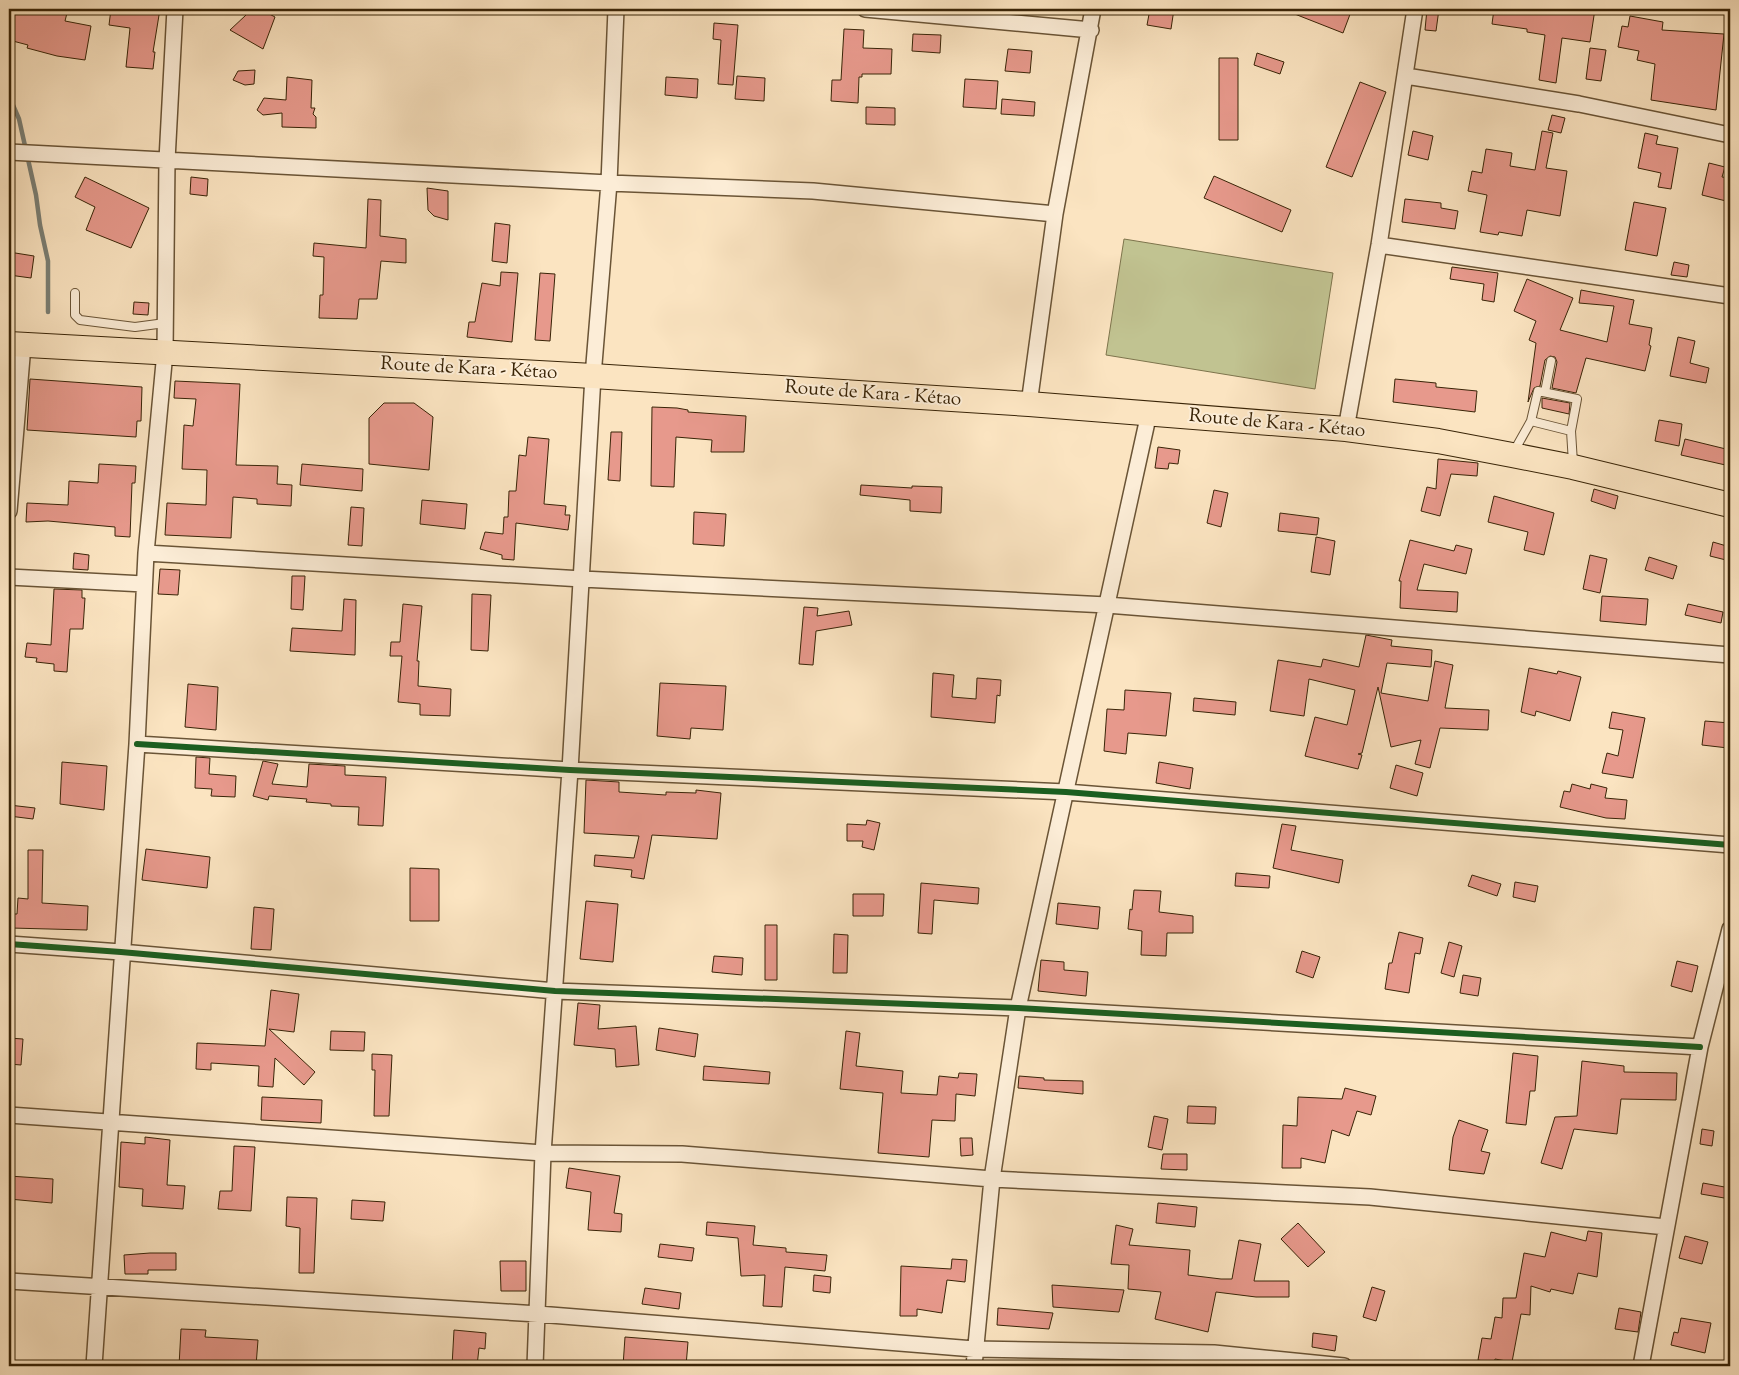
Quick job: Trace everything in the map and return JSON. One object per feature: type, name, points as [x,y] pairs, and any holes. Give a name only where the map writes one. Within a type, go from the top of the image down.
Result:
[{"type":"main road","name":"Route de Kara - Kétao","points":[[16,344],[593,376],[1029,404],[1346,429],[1438,441],[1573,467],[1730,505]]},
{"type":"street","points":[[94,1366],[137,744],[146,553],[165,352],[167,160],[176,9]]},
{"type":"street","points":[[535,1366],[543,1153],[570,770],[593,376],[608,183],[616,9]]},
{"type":"street","points":[[865,9],[1091,30]]},
{"type":"street","points":[[1029,404],[1055,214],[1091,30],[1093,9]]},
{"type":"street","points":[[1346,429],[1379,245],[1415,9]]},
{"type":"street","points":[[1406,76],[1579,104],[1730,135]]},
{"type":"street","points":[[9,152],[608,183],[813,191],[1055,214]]},
{"type":"street","points":[[1379,245],[1730,296]]},
{"type":"street","points":[[9,511],[16,344]]},
{"type":"street","points":[[974,1366],[974,1349],[992,1178],[1018,1008],[1149,413]]},
{"type":"street","points":[[146,553],[582,579],[1107,605],[1730,655]]},
{"type":"street","points":[[9,576],[144,584]]},
{"type":"street","points":[[137,744],[570,770],[1066,792],[1730,845]]},
{"type":"street","points":[[1641,1366],[1700,1047],[1730,929]]},
{"type":"street","points":[[9,944],[122,952],[555,991],[1018,1008],[1700,1047]]},
{"type":"street","points":[[9,1115],[543,1153],[682,1154],[992,1178],[1370,1196],[1666,1228]]},
{"type":"street","points":[[9,1281],[100,1285],[538,1314],[974,1349],[1214,1353],[1344,1366]]},
{"type":"lane","points":[[75,293],[75,315],[80,320],[135,327],[165,323]]},
{"type":"lane","points":[[1546,392],[1551,361]]},
{"type":"lane","points":[[1512,455],[1531,421],[1538,391],[1546,392],[1577,399],[1571,431],[1573,467]]},
{"type":"lane","points":[[1531,421],[1571,431]]},
{"type":"green space","points":[[1124,239],[1333,273],[1315,389],[1106,355]]},
{"type":"building","points":[[13,9],[68,9],[65,21],[91,26],[85,60],[57,56],[27,48],[28,45],[9,40],[9,22]]},
{"type":"building","points":[[111,9],[160,9],[153,52],[155,52],[153,69],[126,67],[130,28],[109,25]]},
{"type":"building","points":[[245,9],[260,9],[275,17],[263,49],[230,30],[246,15]]},
{"type":"building","points":[[1150,9],[1174,9],[1171,29],[1147,25]]},
{"type":"building","points":[[1282,9],[1352,9],[1343,33]]},
{"type":"building","points":[[1427,9],[1439,9],[1436,31],[1425,30]]},
{"type":"building","points":[[1494,9],[1530,14],[1533,9],[1595,9],[1590,42],[1562,38],[1556,83],[1539,80],[1545,35],[1527,32],[1527,29],[1492,24]]},
{"type":"building","points":[[1630,16],[1663,22],[1662,30],[1724,34],[1716,110],[1651,100],[1655,64],[1637,60],[1639,51],[1618,47],[1622,26],[1628,27]]},
{"type":"building","points":[[714,23],[738,25],[733,85],[718,84],[721,40],[713,39]]},
{"type":"building","points":[[844,29],[864,30],[863,48],[892,49],[891,74],[862,74],[862,77],[859,77],[858,103],[831,101],[832,80],[841,80]]},
{"type":"building","points":[[913,34],[941,35],[940,53],[912,51]]},
{"type":"building","points":[[1590,48],[1606,50],[1601,81],[1586,79]]},
{"type":"building","points":[[1008,49],[1032,51],[1030,73],[1005,71]]},
{"type":"building","points":[[1257,53],[1284,62],[1280,74],[1254,65]]},
{"type":"building","points":[[1219,58],[1238,58],[1238,140],[1219,140]]},
{"type":"building","points":[[255,70],[254,84],[245,85],[233,80],[238,71]]},
{"type":"building","points":[[737,76],[765,78],[764,101],[735,99]]},
{"type":"building","points":[[287,77],[312,80],[311,108],[315,108],[313,114],[316,117],[316,128],[282,127],[282,113],[263,115],[257,110],[264,98],[286,100]]},
{"type":"building","points":[[666,77],[698,79],[697,98],[665,95]]},
{"type":"building","points":[[965,79],[998,81],[996,109],[963,107]]},
{"type":"building","points":[[1360,82],[1386,92],[1352,177],[1326,167]]},
{"type":"building","points":[[1002,99],[1035,102],[1034,116],[1001,114]]},
{"type":"building","points":[[866,107],[895,108],[895,125],[866,124]]},
{"type":"building","points":[[1552,115],[1565,118],[1561,133],[1548,130]]},
{"type":"building","points":[[1413,131],[1433,136],[1428,160],[1408,155]]},
{"type":"building","points":[[1542,131],[1553,133],[1546,168],[1567,171],[1560,216],[1527,210],[1522,236],[1499,232],[1498,235],[1480,232],[1487,195],[1468,191],[1472,171],[1482,173],[1486,149],[1512,153],[1510,166],[1535,170]]},
{"type":"building","points":[[1645,133],[1658,136],[1656,144],[1678,148],[1671,189],[1658,187],[1661,173],[1638,168]]},
{"type":"building","points":[[1709,163],[1725,167],[1722,177],[1730,178],[1730,202],[1702,195]]},
{"type":"building","points":[[1214,176],[1291,210],[1282,232],[1204,198]]},
{"type":"building","points":[[85,177],[149,208],[131,248],[86,230],[95,207],[75,197]]},
{"type":"building","points":[[191,177],[208,179],[207,196],[190,194]]},
{"type":"building","points":[[427,188],[448,191],[448,220],[434,216],[428,210]]},
{"type":"building","points":[[368,199],[381,200],[380,236],[406,239],[406,263],[381,261],[377,299],[359,299],[357,319],[319,318],[320,295],[323,295],[324,257],[313,256],[314,243],[366,248]]},
{"type":"building","points":[[1405,199],[1441,203],[1441,208],[1458,211],[1455,229],[1402,222]]},
{"type":"building","points":[[1634,202],[1666,208],[1657,256],[1625,250]]},
{"type":"building","points":[[495,223],[510,225],[507,263],[492,261]]},
{"type":"building","points":[[9,252],[34,256],[31,278],[9,275]]},
{"type":"building","points":[[1674,262],[1689,265],[1687,277],[1671,275]]},
{"type":"building","points":[[1452,267],[1498,273],[1494,302],[1482,300],[1484,284],[1450,279]]},
{"type":"building","points":[[501,272],[518,273],[512,342],[467,337],[469,322],[475,322],[482,283],[500,286]]},
{"type":"building","points":[[540,273],[555,274],[550,341],[535,340]]},
{"type":"building","points":[[1527,279],[1573,298],[1560,330],[1607,342],[1614,306],[1579,303],[1581,290],[1634,300],[1629,324],[1652,328],[1649,345],[1651,346],[1645,371],[1586,358],[1576,393],[1552,388],[1557,362],[1555,357],[1550,356],[1545,360],[1540,386],[1534,388],[1528,402],[1536,343],[1529,340],[1536,321],[1514,311]]},
{"type":"building","points":[[134,302],[149,303],[148,315],[133,314]]},
{"type":"building","points":[[1678,337],[1695,341],[1690,363],[1709,368],[1706,383],[1670,376]]},
{"type":"building","points":[[30,379],[142,387],[141,421],[137,421],[136,437],[27,430]]},
{"type":"building","points":[[1395,379],[1436,383],[1436,387],[1477,391],[1475,412],[1393,402]]},
{"type":"building","points":[[175,381],[240,384],[236,465],[278,466],[277,484],[292,485],[291,506],[257,504],[257,499],[233,497],[231,538],[165,535],[167,503],[206,505],[207,470],[182,469],[184,425],[193,426],[196,399],[174,398]]},
{"type":"building","points":[[1542,398],[1570,403],[1569,414],[1542,408]]},
{"type":"building","points":[[384,403],[414,403],[433,417],[429,470],[369,464],[369,418]]},
{"type":"building","points":[[652,407],[677,408],[688,410],[688,412],[746,416],[744,452],[711,452],[712,440],[676,437],[674,487],[651,486]]},
{"type":"building","points":[[1659,420],[1682,424],[1679,446],[1655,441]]},
{"type":"building","points":[[611,432],[622,432],[620,481],[608,480]]},
{"type":"building","points":[[528,437],[549,439],[544,504],[566,506],[565,515],[570,515],[568,530],[516,523],[514,560],[502,559],[502,555],[480,549],[485,532],[503,534],[504,517],[508,517],[509,491],[516,491],[519,455],[526,456]]},
{"type":"building","points":[[1685,439],[1730,450],[1730,466],[1681,455]]},
{"type":"building","points":[[1158,447],[1180,450],[1178,464],[1169,463],[1168,469],[1155,468]]},
{"type":"building","points":[[1438,459],[1478,463],[1477,476],[1451,474],[1440,516],[1421,511],[1427,487],[1436,489]]},
{"type":"building","points":[[99,464],[136,466],[135,483],[132,483],[130,537],[115,536],[115,527],[48,521],[26,522],[27,503],[68,505],[69,481],[98,483]]},
{"type":"building","points":[[302,464],[363,469],[362,491],[300,485]]},
{"type":"building","points":[[861,485],[912,488],[912,486],[942,487],[941,513],[910,511],[910,500],[860,495]]},
{"type":"building","points":[[1594,489],[1618,496],[1615,509],[1591,501]]},
{"type":"building","points":[[1214,490],[1228,493],[1221,527],[1207,523]]},
{"type":"building","points":[[1494,496],[1554,513],[1544,555],[1524,550],[1528,532],[1488,522]]},
{"type":"building","points":[[422,500],[467,504],[465,529],[420,524]]},
{"type":"building","points":[[351,507],[364,508],[362,546],[348,545]]},
{"type":"building","points":[[694,512],[726,514],[724,546],[693,544]]},
{"type":"building","points":[[1280,513],[1319,518],[1317,535],[1278,531]]},
{"type":"building","points":[[1316,537],[1335,541],[1330,575],[1311,572]]},
{"type":"building","points":[[1410,540],[1454,551],[1456,545],[1472,549],[1466,574],[1424,564],[1417,590],[1458,592],[1457,612],[1400,608],[1401,581],[1399,581]]},
{"type":"building","points":[[1713,542],[1730,547],[1730,561],[1710,556]]},
{"type":"building","points":[[74,553],[89,555],[88,570],[73,569]]},
{"type":"building","points":[[1590,555],[1607,559],[1600,593],[1583,589]]},
{"type":"building","points":[[1649,557],[1677,566],[1673,579],[1645,570]]},
{"type":"building","points":[[160,569],[180,570],[178,595],[158,594]]},
{"type":"building","points":[[292,576],[305,576],[303,610],[291,609]]},
{"type":"building","points":[[54,589],[82,590],[82,598],[85,598],[83,629],[70,629],[67,672],[54,671],[54,664],[36,662],[37,658],[25,657],[27,643],[51,645]]},
{"type":"building","points":[[472,594],[491,595],[488,651],[471,650]]},
{"type":"building","points":[[1602,596],[1648,599],[1646,625],[1600,621]]},
{"type":"building","points":[[344,599],[356,600],[355,655],[290,651],[292,628],[342,631]]},
{"type":"building","points":[[403,604],[422,606],[417,661],[419,661],[418,686],[451,689],[450,716],[420,715],[420,704],[398,702],[402,656],[390,656],[391,642],[400,642]]},
{"type":"building","points":[[1688,604],[1723,612],[1721,623],[1685,615]]},
{"type":"building","points":[[804,607],[818,608],[817,616],[849,611],[852,625],[816,631],[813,665],[799,664]]},
{"type":"building","points":[[1366,635],[1392,640],[1391,646],[1432,650],[1431,667],[1387,663],[1381,693],[1428,701],[1435,661],[1453,665],[1445,708],[1489,710],[1488,730],[1440,728],[1430,768],[1415,764],[1421,740],[1391,747],[1378,687],[1362,753],[1358,754],[1362,755],[1358,769],[1305,756],[1315,717],[1347,725],[1355,690],[1309,679],[1304,716],[1270,711],[1278,660],[1321,667],[1323,659],[1359,667]]},
{"type":"building","points":[[1529,668],[1557,674],[1558,671],[1581,677],[1570,721],[1536,711],[1535,716],[1521,712]]},
{"type":"building","points":[[933,673],[954,675],[952,697],[976,699],[977,678],[1001,680],[1000,696],[997,695],[995,723],[931,717]]},
{"type":"building","points":[[660,683],[726,686],[723,730],[691,728],[690,739],[657,736]]},
{"type":"building","points":[[188,684],[218,687],[216,730],[185,727]]},
{"type":"building","points":[[1125,690],[1171,693],[1166,736],[1128,733],[1126,754],[1104,751],[1107,709],[1124,710]]},
{"type":"building","points":[[1194,698],[1236,702],[1235,715],[1193,711]]},
{"type":"building","points":[[1612,712],[1645,718],[1633,778],[1602,773],[1607,753],[1618,756],[1623,730],[1609,728]]},
{"type":"building","points":[[1705,721],[1730,723],[1728,748],[1702,745]]},
{"type":"building","points":[[196,757],[210,758],[209,774],[236,776],[235,797],[211,796],[212,789],[195,788]]},
{"type":"building","points":[[263,761],[278,764],[272,784],[307,787],[309,764],[345,766],[345,775],[386,777],[383,826],[358,825],[359,807],[331,806],[331,804],[306,802],[307,799],[269,796],[268,800],[253,796]]},
{"type":"building","points":[[62,762],[107,766],[104,810],[60,804]]},
{"type":"building","points":[[1159,762],[1193,768],[1190,789],[1156,783]]},
{"type":"building","points":[[1396,765],[1423,773],[1417,796],[1390,788]]},
{"type":"building","points":[[586,780],[619,782],[619,792],[666,795],[666,792],[696,793],[696,790],[721,793],[717,839],[652,835],[644,879],[631,877],[632,870],[594,866],[595,855],[634,858],[639,836],[584,833]]},
{"type":"building","points":[[1572,784],[1590,789],[1591,784],[1607,788],[1605,798],[1627,800],[1625,819],[1606,818],[1560,807],[1564,791],[1570,792]]},
{"type":"building","points":[[9,805],[35,808],[33,819],[9,816]]},
{"type":"building","points":[[867,820],[880,823],[874,850],[862,847],[863,841],[847,841],[847,824],[866,825]]},
{"type":"building","points":[[1282,824],[1296,826],[1291,850],[1343,860],[1339,883],[1273,868]]},
{"type":"building","points":[[146,849],[210,857],[207,888],[142,880]]},
{"type":"building","points":[[28,850],[43,850],[42,903],[88,906],[87,930],[11,928],[12,914],[17,914],[18,898],[28,899]]},
{"type":"building","points":[[410,868],[439,869],[439,921],[410,921]]},
{"type":"building","points":[[1236,873],[1270,876],[1269,888],[1235,886]]},
{"type":"building","points":[[1472,875],[1501,884],[1497,896],[1468,886]]},
{"type":"building","points":[[1515,882],[1538,886],[1535,902],[1513,897]]},
{"type":"building","points":[[921,883],[979,888],[978,904],[934,900],[932,934],[918,933]]},
{"type":"building","points":[[1134,890],[1161,891],[1159,912],[1193,916],[1193,933],[1167,933],[1166,956],[1141,955],[1142,931],[1128,929]]},
{"type":"building","points":[[853,894],[884,894],[883,916],[853,916]]},
{"type":"building","points":[[586,901],[618,904],[613,962],[580,959]]},
{"type":"building","points":[[1058,903],[1100,907],[1098,929],[1056,924]]},
{"type":"building","points":[[254,907],[274,909],[271,950],[251,949]]},
{"type":"building","points":[[765,925],[777,925],[777,980],[765,980]]},
{"type":"building","points":[[1399,932],[1423,938],[1420,954],[1415,953],[1409,993],[1385,989],[1389,963],[1392,963]]},
{"type":"building","points":[[834,934],[848,935],[847,973],[833,973]]},
{"type":"building","points":[[1449,942],[1462,946],[1454,977],[1441,973]]},
{"type":"building","points":[[1302,951],[1320,957],[1313,978],[1296,972]]},
{"type":"building","points":[[714,956],[743,958],[742,975],[712,972]]},
{"type":"building","points":[[1041,960],[1064,962],[1064,970],[1088,972],[1086,996],[1038,991]]},
{"type":"building","points":[[1677,961],[1698,966],[1692,992],[1671,986]]},
{"type":"building","points":[[1463,975],[1481,978],[1478,996],[1460,993]]},
{"type":"building","points":[[271,990],[299,994],[294,1032],[269,1029],[315,1072],[304,1085],[275,1058],[273,1087],[258,1086],[259,1066],[211,1063],[211,1070],[196,1069],[197,1043],[265,1046]]},
{"type":"building","points":[[578,1003],[600,1005],[598,1029],[636,1026],[639,1065],[616,1067],[615,1049],[574,1045]]},
{"type":"building","points":[[659,1028],[698,1034],[695,1057],[656,1050]]},
{"type":"building","points":[[331,1031],[365,1032],[364,1051],[330,1050]]},
{"type":"building","points":[[846,1031],[860,1033],[856,1066],[903,1071],[901,1093],[937,1095],[939,1076],[958,1078],[959,1073],[977,1074],[975,1096],[956,1094],[955,1121],[932,1120],[929,1157],[878,1153],[883,1093],[840,1089]]},
{"type":"building","points":[[9,1038],[23,1039],[21,1065],[9,1064]]},
{"type":"building","points":[[1513,1053],[1538,1056],[1535,1091],[1530,1091],[1526,1125],[1506,1123]]},
{"type":"building","points":[[372,1054],[392,1055],[389,1116],[374,1116],[375,1070],[372,1070]]},
{"type":"building","points":[[1582,1061],[1624,1066],[1624,1072],[1677,1073],[1676,1100],[1621,1099],[1617,1134],[1574,1129],[1562,1169],[1541,1163],[1555,1117],[1577,1116]]},
{"type":"building","points":[[704,1066],[770,1072],[769,1084],[703,1080]]},
{"type":"building","points":[[1019,1076],[1044,1078],[1044,1080],[1083,1081],[1083,1094],[1018,1088]]},
{"type":"building","points":[[1345,1088],[1376,1096],[1371,1115],[1357,1111],[1349,1136],[1332,1130],[1325,1163],[1301,1158],[1301,1168],[1282,1168],[1283,1125],[1297,1126],[1298,1097],[1342,1099]]},
{"type":"building","points":[[262,1097],[322,1100],[321,1123],[261,1120]]},
{"type":"building","points":[[1188,1106],[1216,1107],[1215,1124],[1187,1123]]},
{"type":"building","points":[[1154,1116],[1168,1119],[1162,1150],[1148,1147]]},
{"type":"building","points":[[1459,1120],[1488,1130],[1481,1151],[1490,1153],[1484,1174],[1449,1170],[1453,1137]]},
{"type":"building","points":[[1702,1129],[1714,1131],[1712,1146],[1700,1144]]},
{"type":"building","points":[[145,1137],[170,1140],[167,1185],[185,1186],[183,1209],[142,1206],[143,1189],[119,1187],[121,1142],[145,1144]]},
{"type":"building","points":[[960,1138],[972,1138],[973,1155],[961,1156]]},
{"type":"building","points":[[234,1146],[255,1147],[251,1211],[218,1209],[220,1191],[232,1191]]},
{"type":"building","points":[[1163,1154],[1187,1154],[1187,1170],[1161,1169]]},
{"type":"building","points":[[569,1168],[620,1176],[614,1213],[622,1214],[621,1232],[588,1230],[591,1192],[566,1188]]},
{"type":"building","points":[[9,1176],[53,1179],[52,1203],[9,1199]]},
{"type":"building","points":[[1703,1183],[1730,1188],[1730,1199],[1701,1194]]},
{"type":"building","points":[[287,1197],[317,1198],[314,1273],[299,1273],[300,1228],[286,1226]]},
{"type":"building","points":[[352,1200],[385,1202],[383,1221],[351,1219]]},
{"type":"building","points":[[1158,1203],[1197,1207],[1195,1227],[1156,1223]]},
{"type":"building","points":[[707,1222],[755,1226],[753,1245],[786,1248],[786,1252],[827,1255],[825,1271],[785,1267],[782,1307],[763,1306],[765,1275],[741,1276],[738,1238],[706,1235]]},
{"type":"building","points":[[1298,1223],[1325,1252],[1308,1267],[1281,1239]]},
{"type":"building","points":[[1116,1225],[1133,1229],[1129,1245],[1190,1250],[1188,1275],[1232,1279],[1239,1240],[1261,1244],[1254,1281],[1289,1281],[1289,1297],[1256,1297],[1216,1292],[1208,1332],[1155,1319],[1161,1292],[1128,1289],[1129,1265],[1111,1264]]},
{"type":"building","points":[[1588,1231],[1602,1233],[1597,1277],[1578,1273],[1573,1294],[1551,1289],[1550,1292],[1531,1286],[1530,1315],[1521,1314],[1512,1362],[1495,1359],[1494,1363],[1478,1360],[1482,1338],[1491,1339],[1495,1317],[1502,1318],[1503,1298],[1516,1298],[1524,1253],[1545,1257],[1551,1232],[1586,1241]]},
{"type":"building","points":[[1685,1236],[1708,1242],[1702,1264],[1679,1258]]},
{"type":"building","points":[[660,1244],[694,1248],[692,1261],[658,1257]]},
{"type":"building","points":[[176,1253],[176,1270],[148,1270],[148,1274],[125,1274],[124,1255]]},
{"type":"building","points":[[952,1259],[967,1260],[965,1282],[947,1280],[942,1313],[917,1309],[917,1316],[900,1316],[901,1266],[951,1269]]},
{"type":"building","points":[[500,1261],[526,1261],[526,1291],[501,1291]]},
{"type":"building","points":[[814,1275],[831,1277],[830,1293],[813,1291]]},
{"type":"building","points":[[1052,1285],[1124,1290],[1119,1312],[1053,1307]]},
{"type":"building","points":[[1372,1287],[1385,1291],[1376,1321],[1363,1317]]},
{"type":"building","points":[[645,1288],[681,1293],[679,1309],[642,1304]]},
{"type":"building","points":[[998,1308],[1053,1313],[1049,1329],[997,1325]]},
{"type":"building","points":[[1619,1308],[1641,1312],[1638,1332],[1615,1329]]},
{"type":"building","points":[[1681,1318],[1711,1323],[1705,1353],[1671,1345],[1674,1332],[1678,1333]]},
{"type":"building","points":[[181,1329],[206,1330],[205,1337],[258,1340],[256,1366],[179,1366]]},
{"type":"building","points":[[454,1330],[486,1333],[485,1349],[479,1348],[477,1366],[452,1366]]},
{"type":"building","points":[[1313,1333],[1337,1336],[1335,1351],[1312,1347]]},
{"type":"building","points":[[625,1337],[688,1342],[686,1366],[623,1366]]},
{"type":"waterway","points":[[9,96],[19,119],[48,261],[48,312]]},
{"type":"cycle path","points":[[137,744],[570,770],[1066,792],[1730,845]]},
{"type":"cycle path","points":[[9,944],[121,952],[555,991],[1018,1008],[1700,1047]]}]
